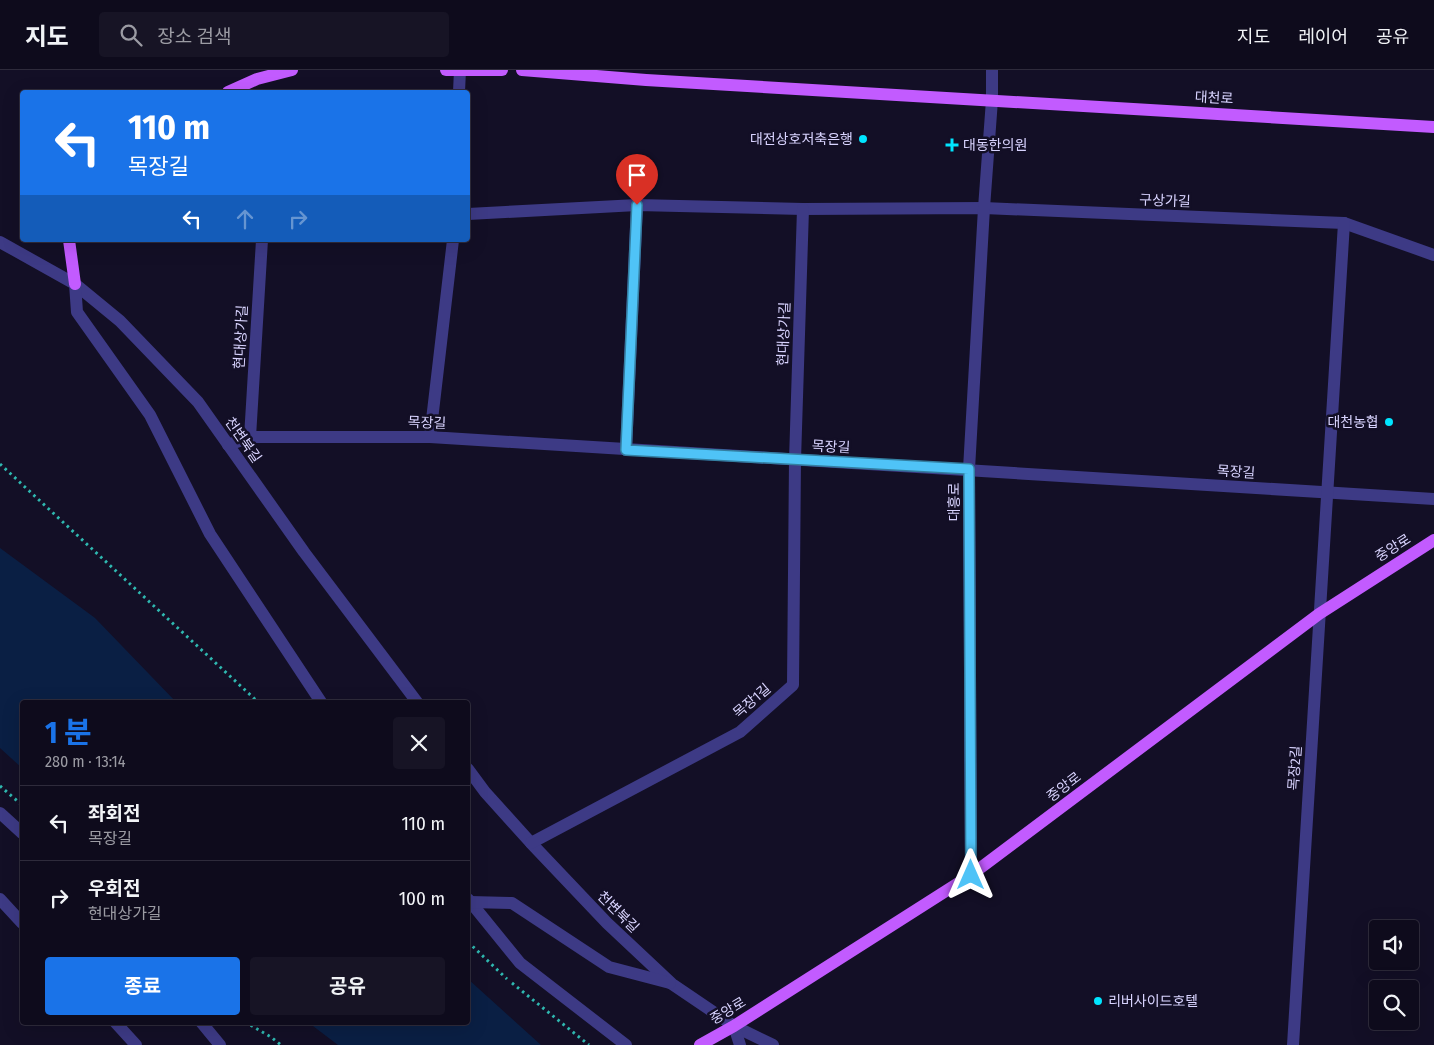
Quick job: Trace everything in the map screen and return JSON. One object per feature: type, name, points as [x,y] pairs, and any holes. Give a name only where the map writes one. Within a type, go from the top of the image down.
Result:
[{"type":"main road","points":[[232,90],[257,79],[292,70]]},
{"type":"main road","points":[[446,70],[502,70]]},
{"type":"main road","name":"대천로","points":[[522,70],[646,75],[992,100],[1434,127]]},
{"type":"main road","points":[[69,242],[75,284]]},
{"type":"main road","name":"중앙로","points":[[701,1044],[734,1026],[971,875],[1319,614],[1434,540]]},
{"type":"street","points":[[459,90],[460,70]]},
{"type":"street","name":"대흥로","points":[[971,875],[969,469],[992,100],[992,70]]},
{"type":"street","points":[[470,214],[637,205],[802,209],[984,208]]},
{"type":"street","points":[[626,450],[637,205]]},
{"type":"street","name":"구상가길","points":[[984,208],[1344,223],[1434,255]]},
{"type":"street","name":"현대상가길","points":[[795,460],[802,209]]},
{"type":"street","points":[[1328,493],[1344,223]]},
{"type":"street","name":"천변북길","points":[[0,242],[75,284],[120,321],[198,402],[304,552],[415,700]]},
{"type":"street","name":"현대상가길","points":[[250,437],[262,242]]},
{"type":"street","points":[[430,437],[453,242]]},
{"type":"street","points":[[75,284],[77,312],[150,415],[210,534],[320,700]]},
{"type":"street","name":"목장길","points":[[228,445],[250,437],[430,437],[1434,499]]},
{"type":"street","name":"목장1길","points":[[531,844],[740,732],[793,685],[795,460]]},
{"type":"street","name":"목장2길","points":[[1293,1045],[1328,493]]},
{"type":"street","name":"천변북길","points":[[470,772],[485,792],[531,844],[607,923],[672,984],[734,1026],[773,1045]]},
{"type":"street","points":[[0,813],[20,831]]},
{"type":"street","points":[[0,899],[20,921]]},
{"type":"street","points":[[470,900],[512,903],[609,967],[672,984]]},
{"type":"street","points":[[470,901],[520,963],[626,1045]]},
{"type":"street","points":[[118,1025],[136,1045]]},
{"type":"street","points":[[203,1025],[220,1045]]},
{"type":"street","points":[[734,1026],[740,1045]]},
{"type":"path","points":[[0,464],[256,700]]},
{"type":"path","points":[[0,786],[20,803]]},
{"type":"path","points":[[250,1025],[272,1037],[281,1045]]},
{"type":"water","points":[[0,548],[95,618],[174,700],[20,700],[20,766],[0,748]]},
{"type":"water","points":[[470,981],[541,1045],[338,1045],[312,1025],[470,1025]]},
{"type":"place","name":"대전상호저축은행","points":[[863,139]]},
{"type":"place","name":"대동한의원","points":[[952,145]]},
{"type":"place","name":"대천농협","points":[[1389,422]]},
{"type":"place","name":"리버사이드호텔","points":[[1098,1001]]},
{"type":"route","points":[[637,205],[626,450],[969,469],[971,875]]}]
